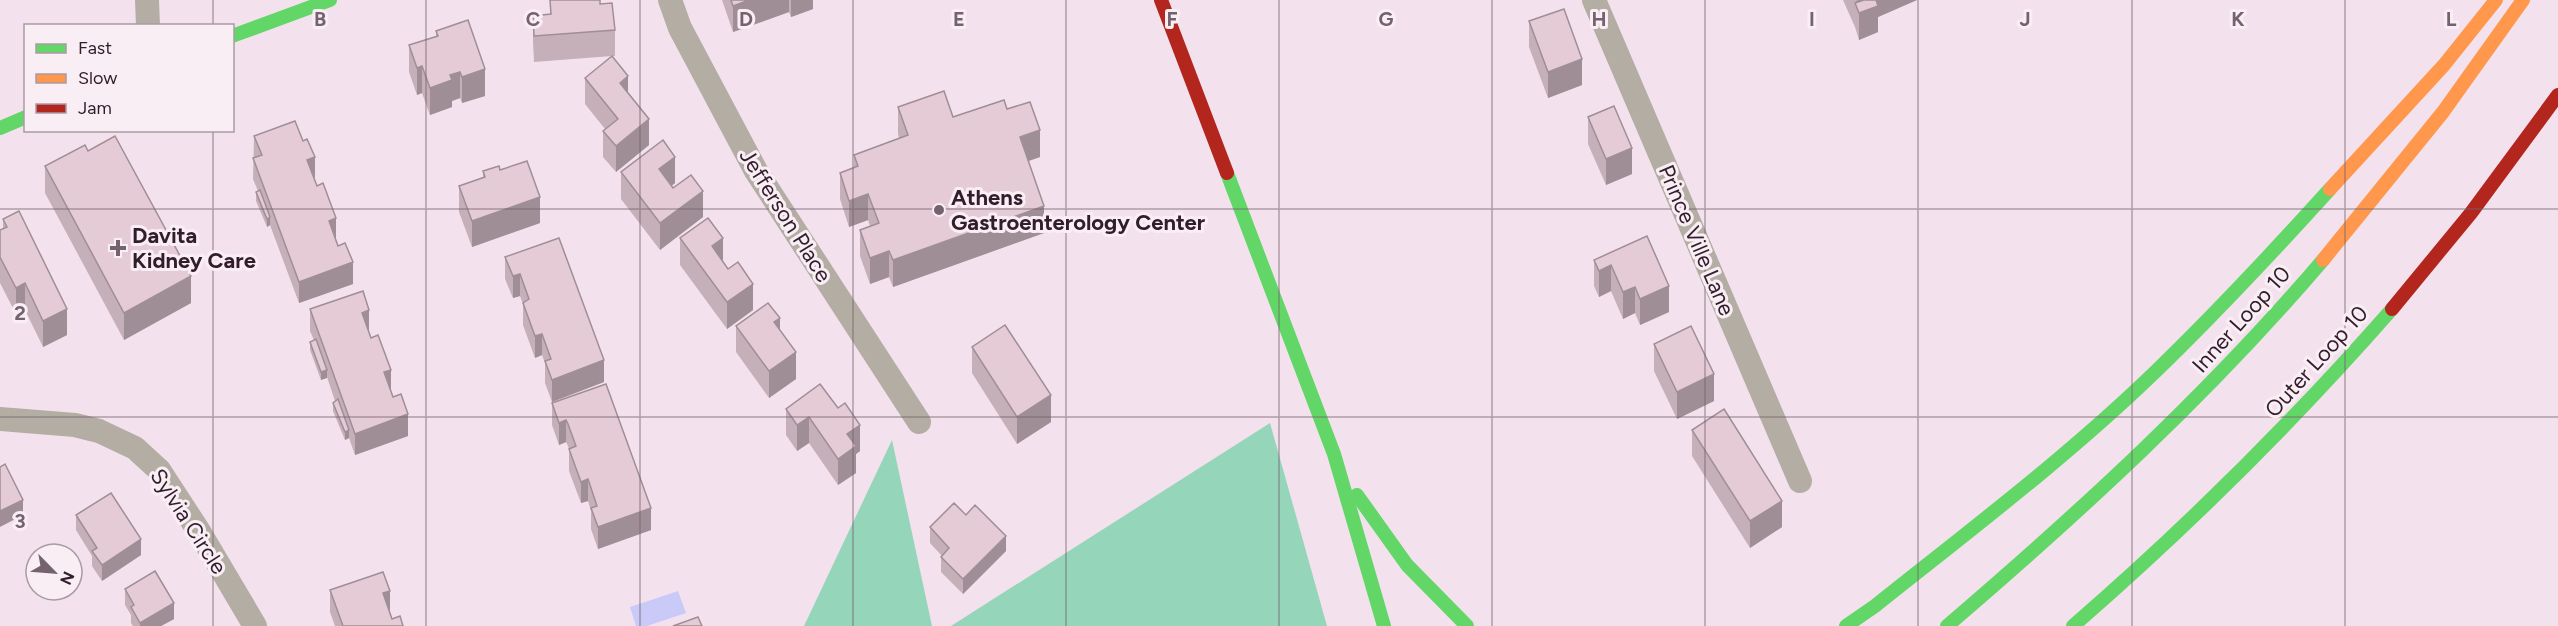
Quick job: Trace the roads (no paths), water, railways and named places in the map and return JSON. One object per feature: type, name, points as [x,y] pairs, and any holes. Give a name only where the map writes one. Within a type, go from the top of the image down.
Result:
[{"type":"main road","points":[[234,35],[330,0]]},
{"type":"main road","points":[[1161,0],[1334,454],[1384,626]]},
{"type":"main road","points":[[1846,626],[1875,606],[2049,467],[2153,374],[2274,250],[2444,65],[2496,0]]},
{"type":"main road","name":"Inner Loop 10","points":[[1947,626],[2115,478],[2221,373],[2355,223],[2423,139],[2523,0]]},
{"type":"main road","name":"Outer Loop 10","points":[[2073,626],[2197,514],[2264,448],[2360,345],[2441,250],[2558,95]]},
{"type":"main road","points":[[0,128],[24,118]]},
{"type":"main road","points":[[1334,454],[1371,519],[1400,559],[1432,596],[1467,626]]},
{"type":"street","points":[[147,0],[148,24]]},
{"type":"street","name":"Jefferson Place","points":[[670,0],[680,28],[756,171],[919,422]]},
{"type":"street","name":"Prince Ville Lane","points":[[1594,0],[1800,481]]},
{"type":"street","name":"Sylvia Circle","points":[[0,419],[75,424],[99,431],[135,448],[159,470],[200,533],[255,626]]},
{"type":"water","points":[[678,591],[686,613],[647,626],[636,626],[630,607]]},
{"type":"place","name":"Athens Gastroenterology Center","points":[[939,210]]},
{"type":"place","name":"Davita Kidney Care","points":[[118,248]]}]
